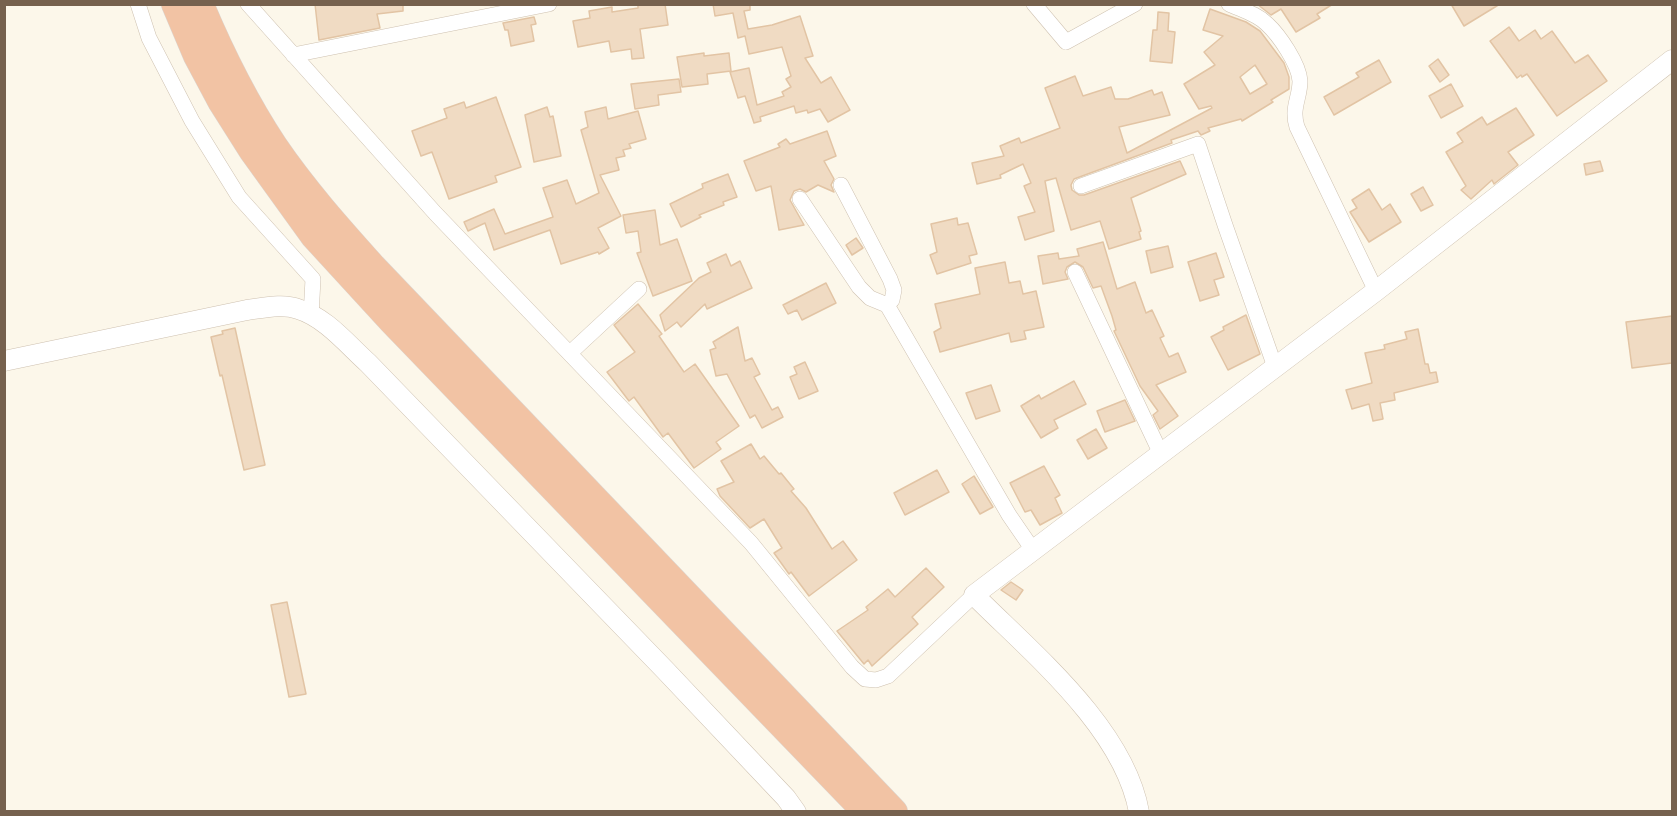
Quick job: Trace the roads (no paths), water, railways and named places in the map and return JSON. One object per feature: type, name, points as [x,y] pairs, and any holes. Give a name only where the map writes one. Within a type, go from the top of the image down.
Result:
[{"type":"highway","points":[[175,4],[197,56],[221,101],[252,150],[314,236],[392,321],[477,406],[866,812]]},
{"type":"highway","points":[[200,4],[220,51],[256,118],[287,164],[328,217],[373,267],[894,812]]},
{"type":"street","points":[[138,4],[149,38],[192,121],[239,197],[313,279],[311,316]]},
{"type":"street","points":[[248,4],[435,213],[751,543],[865,680],[876,680],[888,676],[974,595],[1376,291],[1672,60]]},
{"type":"street","points":[[293,56],[549,4]]},
{"type":"street","points":[[1034,4],[1066,42],[1135,4]]},
{"type":"street","points":[[1236,6],[1254,14],[1267,24],[1297,67],[1300,83],[1294,117],[1297,127],[1376,291]]},
{"type":"street","points":[[1081,186],[1198,144],[1275,367]]},
{"type":"street","points":[[841,185],[890,279],[894,290],[892,300],[887,305]]},
{"type":"street","points":[[800,199],[859,287],[870,298],[887,305],[1008,515],[1033,550]]},
{"type":"street","points":[[1075,273],[1161,454]]},
{"type":"street","points":[[570,353],[639,289]]},
{"type":"street","points":[[4,361],[247,310],[298,308],[323,323],[368,363],[665,670],[786,798],[796,812]]},
{"type":"street","points":[[974,595],[1074,695],[1124,766],[1138,812]]}]
